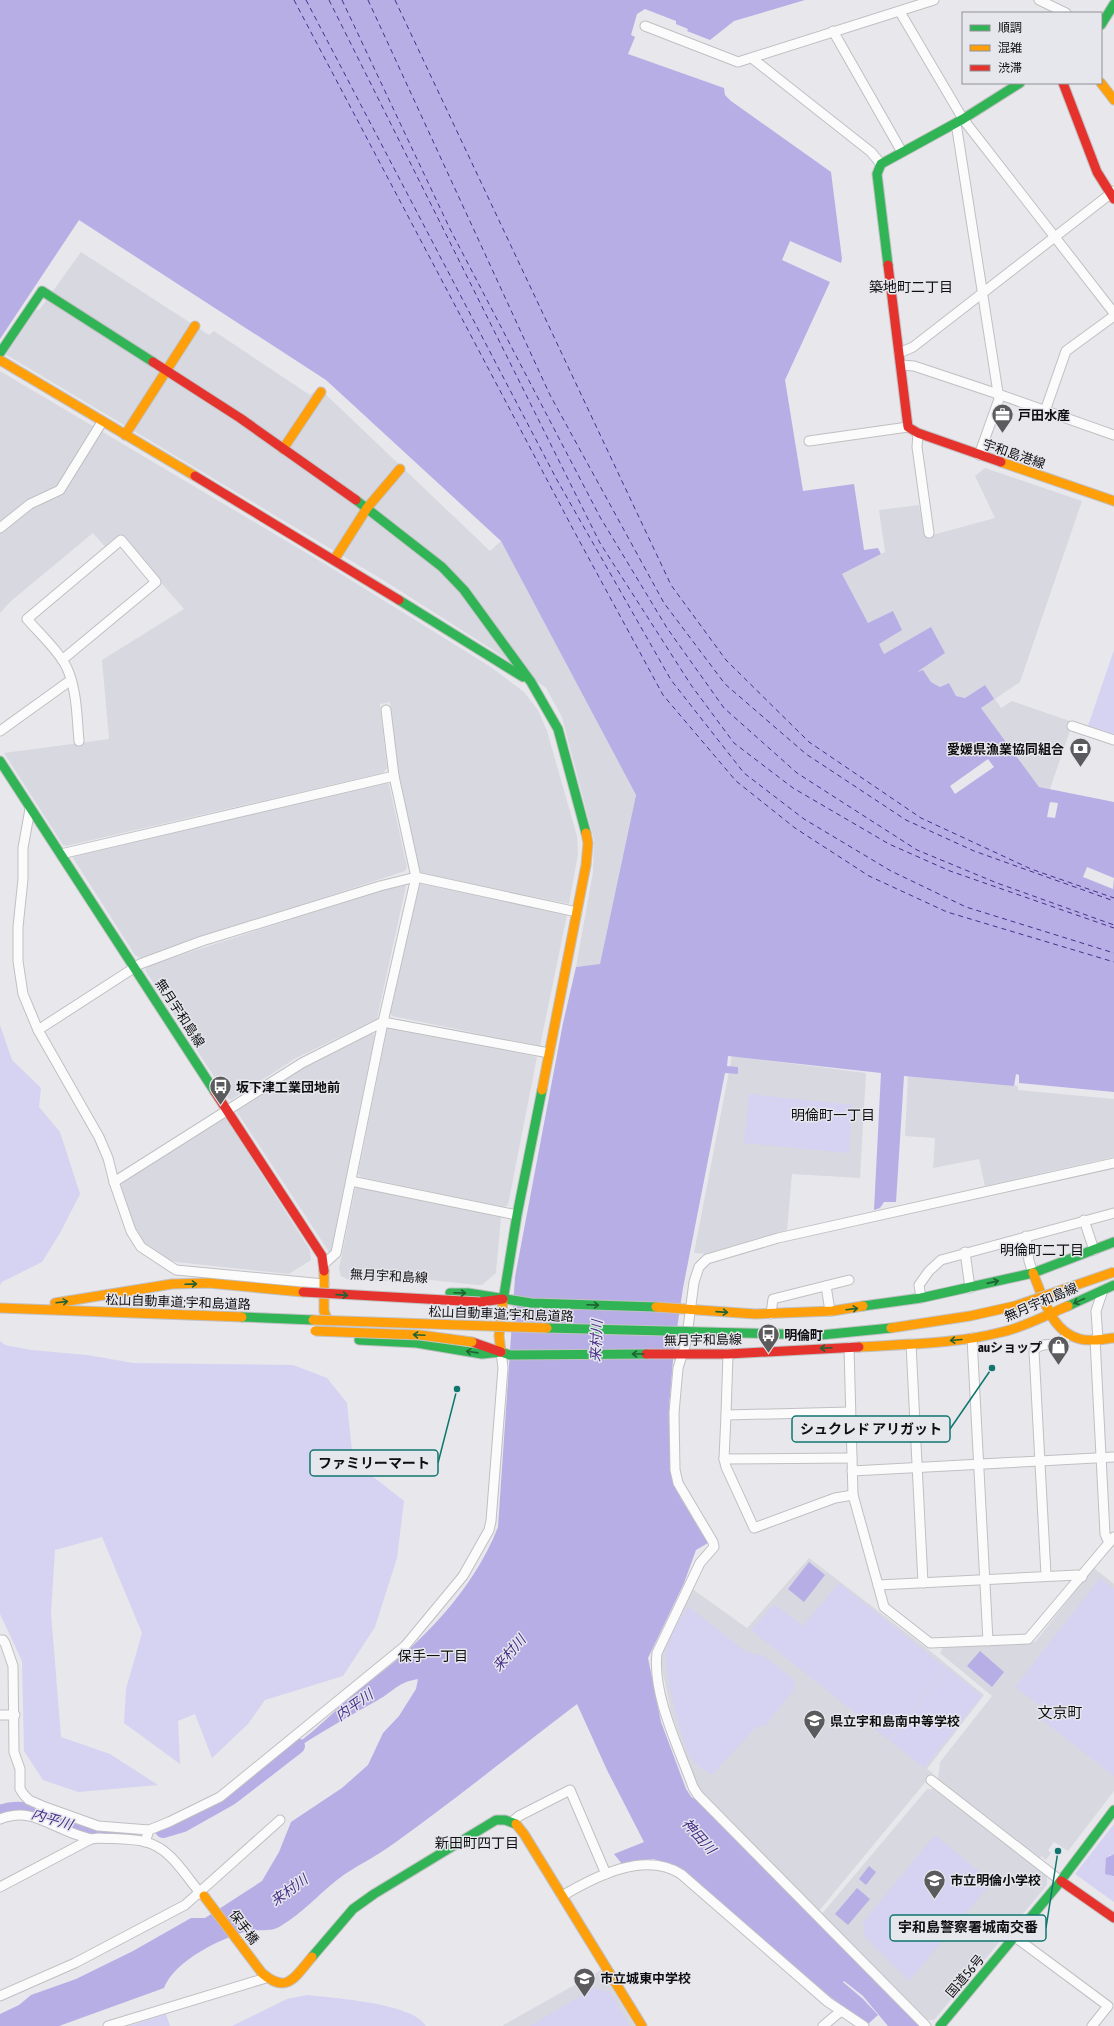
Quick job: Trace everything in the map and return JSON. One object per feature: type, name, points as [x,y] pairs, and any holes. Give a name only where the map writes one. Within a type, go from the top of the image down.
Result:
[{"type":"main road","points":[[1102,23],[1114,4]]},
{"type":"main road","points":[[908,427],[877,174],[881,164],[960,120],[1018,84]]},
{"type":"main road","points":[[1063,84],[1097,172],[1113,194]]},
{"type":"main road","points":[[1102,84],[1114,100]]},
{"type":"main road","points":[[0,354],[42,290],[166,372],[240,418],[366,508],[442,568],[464,590],[531,682],[543,699],[558,729],[587,837],[586,865],[517,1215],[503,1298],[499,1336],[500,1352],[472,1342],[420,1335],[311,1331]]},
{"type":"main road","points":[[125,435],[195,326]]},
{"type":"main road","points":[[0,360],[503,662],[531,682]]},
{"type":"main road","points":[[283,449],[321,392]]},
{"type":"main road","name":"宇和島港線","points":[[908,427],[918,433],[978,455],[1114,501]]},
{"type":"main road","points":[[334,560],[366,508],[400,469]]},
{"type":"main road","name":"無月宇和島線","points":[[0,761],[322,1256],[324,1264],[324,1311],[330,1327],[339,1334],[351,1339],[417,1343],[482,1354],[500,1352],[510,1355],[728,1354],[911,1344],[972,1338],[1003,1332],[1052,1314],[1114,1285]]},
{"type":"main road","name":"無月宇和島線","points":[[324,1284],[402,1291],[468,1293],[503,1298],[513,1301],[771,1314],[830,1311],[875,1306],[921,1298],[1033,1273],[1114,1242]]},
{"type":"main road","name":"松山自動車道;宇和島道路","points":[[0,1308],[655,1332],[821,1335],[896,1328],[977,1314],[1030,1302],[1114,1272]]},
{"type":"main road","points":[[1033,1273],[1058,1326],[1068,1335],[1079,1339],[1114,1338]]},
{"type":"main road","points":[[10,1309],[85,1299],[172,1284],[208,1283],[303,1292],[480,1302],[503,1298]]},
{"type":"main road","points":[[114,1313],[186,1324]]},
{"type":"main road","name":"国道56号","points":[[940,2026],[1061,1881],[1114,1810]]},
{"type":"main road","points":[[264,1976],[278,1984],[287,1984],[293,1980],[332,1932],[353,1910],[374,1894],[496,1820],[505,1818],[519,1826],[642,2026]]},
{"type":"main road","points":[[1061,1881],[1114,1918]]},
{"type":"main road","name":"保手橋","points":[[202,1894],[264,1976]]},
{"type":"street","points":[[645,26],[738,62],[753,59],[764,53],[900,12],[934,0]]},
{"type":"street","points":[[1039,0],[1064,12]]},
{"type":"street","points":[[900,12],[960,120],[1056,237],[1114,313]]},
{"type":"street","points":[[833,31],[902,152]]},
{"type":"street","points":[[753,59],[871,152],[881,164]]},
{"type":"street","points":[[960,120],[999,398],[978,455]]},
{"type":"street","points":[[899,353],[913,347],[1113,194]]},
{"type":"street","points":[[1045,411],[1066,351],[1114,316]]},
{"type":"street","points":[[901,365],[914,366],[1114,435]]},
{"type":"street","points":[[0,528],[30,504],[60,490],[102,422]]},
{"type":"street","points":[[809,441],[908,427]]},
{"type":"street","points":[[918,433],[917,447],[929,533]]},
{"type":"street","points":[[62,660],[156,582],[121,540],[27,619],[62,660],[69,673],[74,688],[79,741]]},
{"type":"street","points":[[0,731],[71,680]]},
{"type":"street","points":[[324,1264],[336,1253],[383,1022],[416,877],[394,776],[386,710]]},
{"type":"street","points":[[1072,726],[1114,740]]},
{"type":"street","points":[[61,854],[394,776]]},
{"type":"street","points":[[30,808],[23,848],[23,879],[18,927],[18,961],[23,994],[38,1030],[99,1137],[108,1158],[114,1182],[131,1231],[141,1247],[176,1270],[324,1284]]},
{"type":"street","points":[[38,1030],[134,967],[202,941],[380,886],[416,877],[577,912]]},
{"type":"street","points":[[114,1182],[302,1063],[383,1022],[549,1053]]},
{"type":"street","points":[[926,2026],[698,1795],[693,1787],[664,1707],[656,1665],[657,1653],[700,1563],[714,1547],[713,1542],[678,1483],[675,1470],[675,1405],[678,1368],[688,1309],[694,1282],[700,1267],[707,1260],[778,1238],[1114,1163]]},
{"type":"street","points":[[351,1181],[517,1215]]},
{"type":"street","points":[[921,1298],[920,1286],[929,1271],[941,1260],[965,1252],[1084,1220],[1114,1214]]},
{"type":"street","points":[[1084,1220],[1094,1250]]},
{"type":"street","points":[[1026,1236],[1029,1261],[1033,1273]]},
{"type":"street","points":[[965,1252],[970,1288]]},
{"type":"street","points":[[771,1314],[773,1299],[849,1280]]},
{"type":"street","points":[[826,1286],[830,1311]]},
{"type":"street","points":[[849,1347],[853,1495],[884,1607],[930,1643],[1028,1639],[1082,1577],[1111,1540],[1105,1534],[1096,1311],[1103,1290]]},
{"type":"street","points":[[1046,1575],[1034,1350],[1037,1346],[1059,1343],[1068,1335]]},
{"type":"street","points":[[972,1338],[988,1641]]},
{"type":"street","points":[[911,1344],[923,1583]]},
{"type":"street","points":[[0,1640],[5,1643],[13,1666],[15,1715],[14,1752],[20,1769],[20,1789],[29,1800],[98,1826],[149,1830],[208,1804],[239,1782],[354,1686],[394,1656],[405,1646],[452,1592],[463,1576],[483,1541],[491,1521],[503,1368],[500,1352]]},
{"type":"street","points":[[728,1354],[724,1459],[726,1467],[754,1528],[835,1498],[853,1495]]},
{"type":"street","points":[[726,1415],[850,1412]]},
{"type":"street","points":[[852,1471],[1114,1456]]},
{"type":"street","points":[[724,1459],[852,1458]]},
{"type":"street","points":[[878,1585],[985,1580],[1046,1575],[1078,1575],[1082,1577]]},
{"type":"street","points":[[0,1715],[15,1715]]},
{"type":"street","points":[[931,1780],[1061,1881]]},
{"type":"street","points":[[512,1822],[519,1816],[570,1790],[606,1874]]},
{"type":"street","points":[[0,1819],[12,1814],[27,1814],[66,1831],[91,1839],[145,1842],[169,1855],[202,1894]]},
{"type":"street","points":[[0,1996],[71,1966],[111,1943],[185,1905],[202,1894],[280,1820]]},
{"type":"street","points":[[145,1842],[149,1830]]},
{"type":"street","points":[[0,1887],[91,1839]]},
{"type":"street","points":[[562,1896],[585,1882],[606,1874],[646,1864],[671,1868],[681,1874],[841,2010],[864,2026]]},
{"type":"street","points":[[1015,1937],[1108,2006],[1092,2026]]},
{"type":"street","points":[[108,2026],[264,1976]]},
{"type":"street","points":[[823,2026],[841,2010]]},
{"type":"shaded area","points":[[81,252],[209,335],[214,331],[310,395],[319,388],[490,551],[501,541],[636,795],[600,965],[576,967],[593,872],[594,840],[562,717],[546,688],[493,650],[383,580],[5,354],[33,311],[40,309]]},
{"type":"shaded area","points":[[0,371],[325,564],[491,667],[524,692],[538,710],[547,731],[577,836],[578,854],[569,904],[420,873],[418,871],[398,774],[390,702],[380,704],[387,768],[383,773],[66,846],[63,845],[4,753],[109,739],[102,660],[184,609],[121,537],[107,549],[93,533],[11,601],[0,613]]},
{"type":"shaded area","points":[[985,468],[1082,501],[1020,682],[995,699],[1001,708],[1012,701],[1073,722],[1050,789],[1039,787],[981,708],[985,685],[965,698],[956,696],[949,683],[940,687],[931,682],[923,670],[917,672],[901,644],[884,654],[842,574],[885,552],[879,510],[919,505],[925,537],[995,518],[975,476]]},
{"type":"shaded area","points":[[1114,650],[1114,736],[1088,726]]},
{"type":"shaded area","points":[[385,782],[389,784],[407,867],[405,871],[140,958],[135,955],[73,858],[74,855]]},
{"type":"shaded area","points":[[403,883],[406,886],[377,1019],[296,1058],[231,1100],[228,1098],[145,970],[147,966]]},
{"type":"shaded area","points":[[419,883],[567,915],[540,1046],[392,1016],[390,1013],[417,886]]},
{"type":"shaded area","points":[[0,1025],[12,1060],[41,1088],[39,1107],[60,1132],[80,1194],[60,1233],[42,1262],[2,1282],[0,1285]]},
{"type":"shaded area","points":[[391,1026],[537,1057],[508,1205],[504,1207],[361,1177],[358,1174],[387,1029]]},
{"type":"shaded area","points":[[371,1033],[375,1035],[332,1252],[329,1252],[237,1112],[238,1109],[304,1065]]},
{"type":"shaded area","points":[[732,1056],[866,1073],[860,1178],[792,1174],[787,1230],[705,1254],[694,1253]]},
{"type":"shaded area","points":[[908,1076],[1018,1086],[1018,1090],[1114,1099],[1114,1157],[985,1186],[979,1159],[933,1168],[935,1138],[905,1136]]},
{"type":"shaded area","points":[[749,1094],[852,1105],[849,1153],[744,1143]]},
{"type":"shaded area","points":[[221,1118],[226,1119],[310,1250],[311,1260],[289,1274],[176,1262],[163,1257],[145,1245],[133,1227],[121,1187],[122,1182]]},
{"type":"shaded area","points":[[358,1187],[501,1217],[496,1273],[482,1285],[431,1280],[415,1282],[347,1279],[341,1276],[339,1269],[355,1189]]},
{"type":"shaded area","points":[[0,1341],[5,1345],[31,1350],[87,1355],[133,1363],[293,1365],[327,1378],[347,1403],[353,1461],[404,1501],[397,1558],[375,1627],[343,1676],[265,1700],[248,1724],[212,1758],[195,1714],[178,1721],[180,1764],[124,1723],[126,1689],[142,1633],[102,1537],[55,1550],[51,1613],[61,1737],[110,1754],[158,1785],[78,1792],[43,1780],[24,1751],[22,1661],[0,1614]]},
{"type":"shaded area","name":"県立宇和島南中等学校","points":[[809,1558],[929,1650],[984,1695],[927,1769],[933,1773],[818,1912],[698,1789],[671,1712],[661,1664],[661,1653],[691,1588],[747,1628]]},
{"type":"shaded area","points":[[1094,1568],[1114,1584],[1114,1791],[1068,1851],[1054,1842],[1048,1850],[1051,1853],[1046,1860],[1041,1856],[1040,1858],[938,1779],[940,1762],[992,1696],[940,1653],[943,1647],[1035,1642]]},
{"type":"shaded area","points":[[1100,1578],[1114,1589],[1114,1776],[1041,1719],[1047,1711],[1015,1687]]},
{"type":"shaded area","points":[[839,1583],[946,1668],[889,1740],[751,1630],[774,1604],[803,1626]]},
{"type":"shaded area","points":[[688,1606],[746,1652],[764,1656],[793,1679],[795,1688],[765,1726],[756,1727],[712,1775],[695,1763],[687,1751],[678,1723],[667,1672],[666,1651],[670,1639]]},
{"type":"shaded area","points":[[947,1668],[982,1696],[924,1768],[890,1741]]},
{"type":"shaded area","name":"市立明倫小学校","points":[[927,1789],[934,1789],[1047,1876],[1047,1885],[934,2020],[927,2020],[821,1915]]},
{"type":"shaded area","points":[[1114,1824],[1114,1854],[1109,1855],[1114,1873],[1114,1902],[1075,1874]]},
{"type":"shaded area","points":[[935,1835],[992,1882],[909,1981],[865,1937],[863,1922]]},
{"type":"shaded area","name":"市立城東中学校","points":[[601,1970],[635,2026],[502,2026]]},
{"type":"shaded area","points":[[594,1988],[610,1992],[630,2026],[530,2026]]},
{"type":"shaded area","points":[[307,1995],[353,2000],[389,2007],[406,2012],[418,2018],[426,2026],[232,2026],[287,1999]]},
{"type":"shaded area","points":[[166,2014],[170,2026],[129,2026]]},
{"type":"water","points":[[0,0],[805,0],[734,21],[710,40],[687,31],[688,29],[676,24],[676,21],[645,9],[637,14],[631,35],[635,37],[628,54],[724,88],[725,95],[731,101],[831,172],[842,259],[841,263],[790,241],[782,260],[830,282],[785,380],[803,491],[854,484],[864,550],[878,548],[881,554],[842,574],[868,623],[893,611],[902,630],[879,644],[884,654],[931,627],[945,653],[917,672],[923,670],[931,682],[940,687],[949,683],[956,696],[965,698],[985,685],[994,699],[981,708],[1039,787],[1114,802],[1114,1092],[1019,1083],[1019,1075],[1016,1074],[1014,1086],[904,1076],[896,1202],[884,1202],[880,1208],[874,1210],[881,1073],[728,1056],[727,1066],[738,1067],[738,1074],[725,1073],[683,1288],[674,1349],[669,1407],[672,1476],[680,1497],[708,1543],[696,1550],[684,1583],[648,1658],[661,1722],[686,1789],[692,1798],[695,1798],[919,2026],[888,2026],[863,1996],[844,1981],[843,1982],[863,1999],[878,2015],[868,2024],[825,1993],[672,1864],[653,1859],[622,1864],[614,1854],[644,1842],[607,1770],[577,1704],[465,1791],[384,1851],[345,1874],[297,1915],[276,1929],[253,1930],[226,1939],[188,1960],[169,1978],[164,1988],[59,2026],[0,2026],[0,2014],[19,2005],[31,1995],[76,1979],[133,1951],[191,1918],[205,1918],[262,1881],[279,1852],[291,1822],[342,1788],[368,1765],[383,1733],[399,1716],[416,1689],[418,1679],[406,1682],[378,1700],[335,1724],[268,1768],[265,1764],[304,1738],[425,1634],[459,1595],[487,1551],[498,1527],[515,1277],[563,1023],[576,967],[600,964],[636,795],[501,541],[326,380],[79,220],[0,339]]},
{"type":"water","points":[[809,1562],[825,1575],[804,1602],[788,1589]]},
{"type":"water","points":[[980,1651],[1004,1672],[992,1687],[967,1666]]},
{"type":"water","points":[[1114,1854],[1114,1876],[1105,1874],[1106,1858]]},
{"type":"water","points":[[869,1866],[876,1872],[866,1885],[859,1879]]},
{"type":"water","points":[[857,1888],[870,1899],[848,1925],[835,1914]]},
{"type":"pier","points":[[988,759],[994,767],[955,794],[950,786]]},
{"type":"pier","points":[[1050,802],[1058,803],[1055,818],[1047,817]]},
{"type":"pier","points":[[1087,867],[1114,878],[1113,889],[1083,877]]},
{"type":"waterway","name":"内平川","points":[[163,1830],[183,1824],[231,1797],[297,1746]]},
{"type":"waterway","name":"内平川","points":[[0,1813],[10,1810],[30,1811],[80,1828],[129,1834]]},
{"type":"ferry route","points":[[294,0],[574,531],[663,695],[736,781],[795,828],[869,876],[947,912],[1114,962]]},
{"type":"ferry route","points":[[306,0],[557,480],[671,680],[744,773],[804,819],[891,871],[966,907],[1114,953]]},
{"type":"ferry route","points":[[329,0],[600,543],[691,685],[734,743],[793,788],[889,844],[950,871],[1114,928]]},
{"type":"ferry route","points":[[342,0],[450,229],[600,517],[667,628],[724,708],[797,773],[917,850],[997,883],[1114,925]]},
{"type":"ferry route","points":[[368,0],[550,395],[664,603],[725,684],[806,754],[906,820],[974,851],[1114,901]]},
{"type":"ferry route","points":[[395,0],[671,585],[726,660],[809,742],[921,818],[1031,869],[1114,898]]},
{"type":"traffic: fast","points":[[1102,23],[1114,4]]},
{"type":"traffic: fast","points":[[888,265],[877,174],[881,164],[963,119],[1018,84]]},
{"type":"traffic: fast","points":[[0,353],[42,291],[153,362]]},
{"type":"traffic: fast","points":[[356,500],[442,567],[464,590],[531,682],[558,729],[586,833]]},
{"type":"traffic: fast","points":[[399,600],[523,677]]},
{"type":"traffic: fast","points":[[0,761],[215,1092]]},
{"type":"traffic: fast","points":[[503,1301],[517,1215],[542,1090]]},
{"type":"traffic: fast","points":[[863,1306],[921,1298],[1033,1273],[1114,1242]]},
{"type":"traffic: fast","points":[[1068,1306],[1114,1285]]},
{"type":"traffic: fast","points":[[450,1293],[468,1293],[531,1303],[656,1307]]},
{"type":"traffic: fast","points":[[242,1317],[313,1320]]},
{"type":"traffic: fast","points":[[547,1328],[821,1335],[891,1328]]},
{"type":"traffic: fast","points":[[359,1340],[417,1343],[482,1354],[501,1352],[510,1355],[646,1354]]},
{"type":"traffic: fast","points":[[940,2026],[1056,1887],[1114,1810]]},
{"type":"traffic: fast","points":[[312,1957],[353,1909],[374,1894],[496,1820],[505,1820],[516,1824]]},
{"type":"traffic: slow","points":[[1102,84],[1114,100]]},
{"type":"traffic: slow","points":[[125,435],[195,326]]},
{"type":"traffic: slow","points":[[0,360],[195,476]]},
{"type":"traffic: slow","points":[[283,449],[321,392]]},
{"type":"traffic: slow","points":[[1001,462],[1114,501]]},
{"type":"traffic: slow","points":[[334,560],[367,508],[400,469]]},
{"type":"traffic: slow","points":[[542,1090],[586,865],[588,843],[586,833]]},
{"type":"traffic: slow","points":[[324,1271],[324,1311],[330,1327]]},
{"type":"traffic: slow","points":[[891,1328],[970,1316],[1015,1306],[1114,1272]]},
{"type":"traffic: slow","points":[[1033,1273],[1049,1312],[1062,1329],[1070,1335],[1084,1340],[1114,1338]]},
{"type":"traffic: slow","points":[[55,1303],[172,1284],[208,1283],[303,1292]]},
{"type":"traffic: slow","points":[[501,1352],[499,1336],[503,1301]]},
{"type":"traffic: slow","points":[[656,1307],[755,1314],[832,1311],[863,1306]]},
{"type":"traffic: slow","points":[[859,1347],[931,1343],[985,1336],[1011,1330],[1068,1306]]},
{"type":"traffic: slow","points":[[0,1308],[242,1317]]},
{"type":"traffic: slow","points":[[313,1320],[547,1328]]},
{"type":"traffic: slow","points":[[315,1331],[420,1335],[472,1342]]},
{"type":"traffic: slow","points":[[516,1824],[524,1834],[642,2026]]},
{"type":"traffic: slow","points":[[204,1896],[262,1973],[278,1983],[290,1981],[301,1971],[312,1957]]},
{"type":"traffic: jam","points":[[1063,84],[1097,172],[1114,199]]},
{"type":"traffic: jam","points":[[888,265],[908,427],[918,433],[1001,462]]},
{"type":"traffic: jam","points":[[153,362],[240,418],[356,500]]},
{"type":"traffic: jam","points":[[195,476],[399,600]]},
{"type":"traffic: jam","points":[[215,1092],[322,1256],[324,1271]]},
{"type":"traffic: jam","points":[[303,1292],[480,1302]]},
{"type":"traffic: jam","points":[[480,1302],[503,1299]]},
{"type":"traffic: jam","points":[[472,1342],[501,1352]]},
{"type":"traffic: jam","points":[[646,1354],[728,1354],[859,1347]]},
{"type":"traffic: jam","points":[[1061,1881],[1114,1918]]},
{"type":"place","name":"戸田水産","points":[[1002,434]]},
{"type":"place","name":"愛媛県漁業協同組合","points":[[1080,768]]},
{"type":"place","name":"坂下津工業団地前","points":[[221,1106]]},
{"type":"place","name":"明倫町","points":[[768,1354]]},
{"type":"place","name":"auショップ","points":[[1058,1366]]},
{"type":"place","name":"シュクレド アリガット","points":[[992,1368]]},
{"type":"place","name":"ファミリーマート","points":[[457,1389]]},
{"type":"place","name":"県立宇和島南中等学校","points":[[815,1740]]},
{"type":"place","name":"宇和島警察署城南交番","points":[[1058,1851]]},
{"type":"place","name":"市立明倫小学校","points":[[934,1900]]},
{"type":"place","name":"市立城東中学校","points":[[584,1998]]},
{"type":"district","name":"築地町二丁目","points":[[911,287]]},
{"type":"district","name":"明倫町一丁目","points":[[833,1115]]},
{"type":"district","name":"明倫町二丁目","points":[[1042,1250]]},
{"type":"district","name":"保手一丁目","points":[[433,1656]]},
{"type":"district","name":"文京町","points":[[1060,1712]]},
{"type":"district","name":"新田町四丁目","points":[[477,1843]]},
{"type":"water label","name":"来村川","points":[[596,1341]]},
{"type":"water label","name":"来村川","points":[[509,1653]]},
{"type":"water label","name":"神田川","points":[[699,1836]]},
{"type":"water label","name":"来村川","points":[[289,1890]]}]
